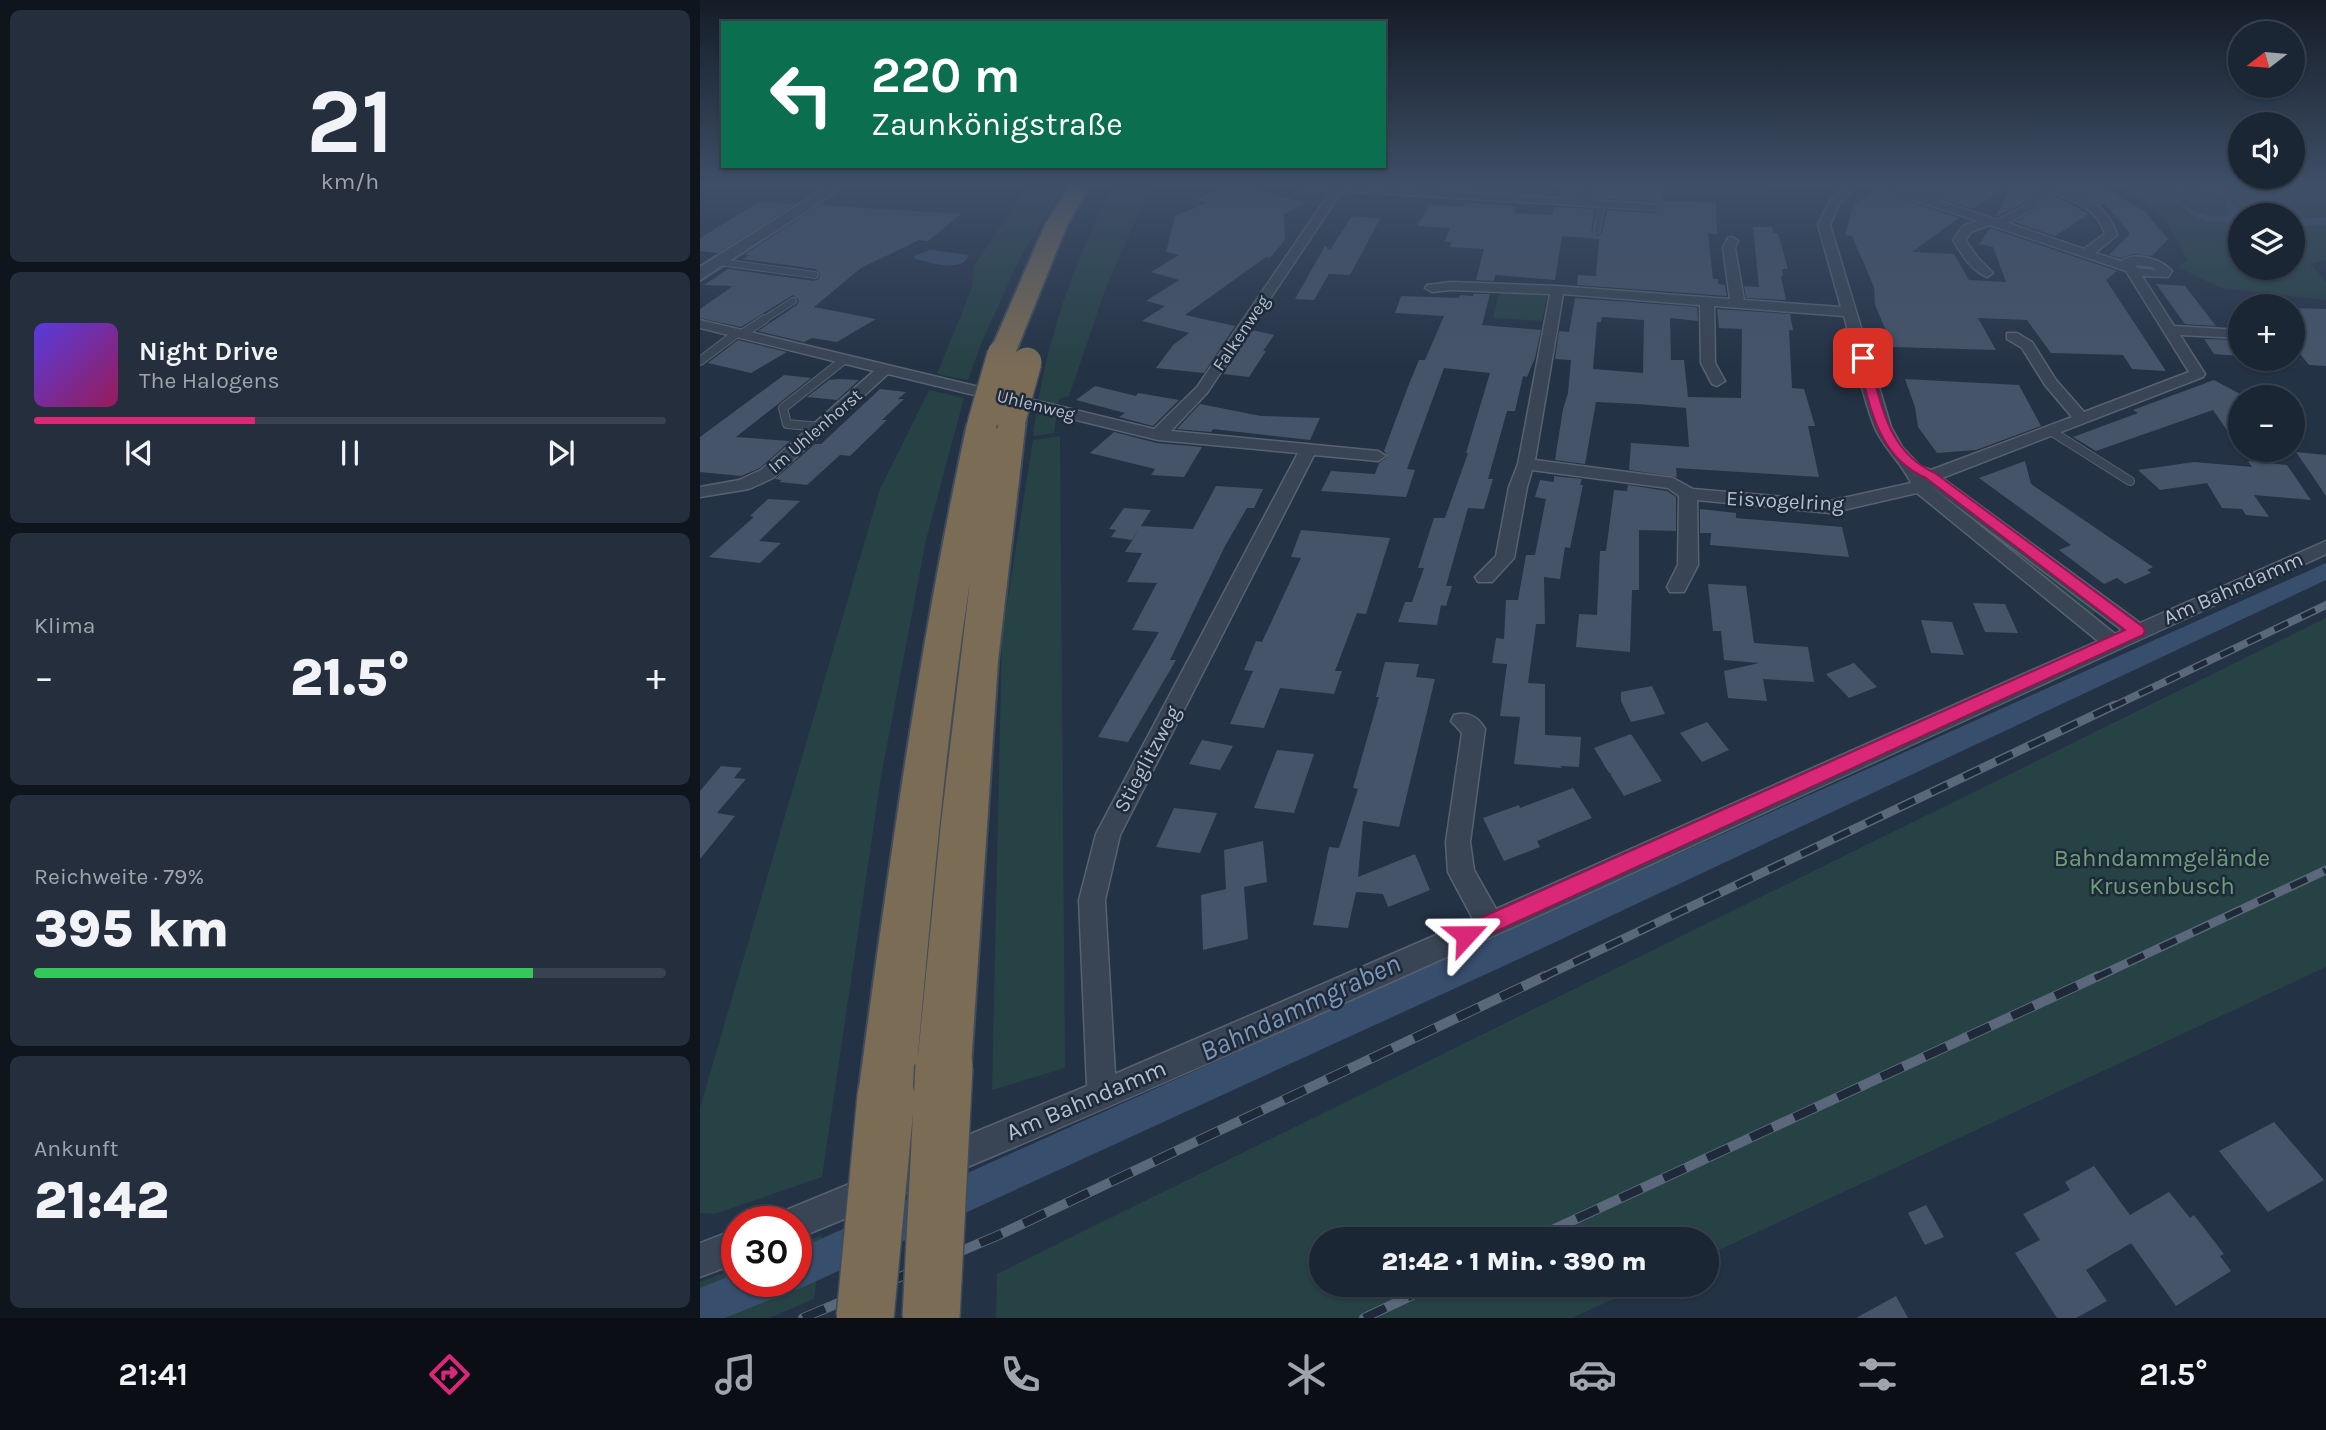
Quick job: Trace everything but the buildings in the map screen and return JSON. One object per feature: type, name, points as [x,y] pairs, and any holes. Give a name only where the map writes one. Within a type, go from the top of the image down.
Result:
[{"type":"highway","points":[[865,1318],[886,1096],[932,708],[965,505],[1022,350],[1049,247]]},
{"type":"highway","points":[[1046,307],[1069,247]]},
{"type":"highway","points":[[931,1318],[944,1066],[975,684],[997,506],[997,422]]},
{"type":"street","points":[[700,275],[743,247]]},
{"type":"street","name":"Falkenweg","points":[[1158,435],[1202,390],[1299,247]]},
{"type":"street","points":[[1730,247],[1738,304]]},
{"type":"street","points":[[1830,247],[1883,427],[1895,449],[1926,481],[2112,642]]},
{"type":"street","points":[[1963,247],[1973,261],[1987,272]]},
{"type":"street","points":[[2063,247],[2130,269],[2171,330],[2228,333]]},
{"type":"street","points":[[2085,254],[2095,247]]},
{"type":"street","points":[[1432,288],[1451,286],[1556,290],[1849,312]]},
{"type":"street","points":[[1485,577],[1505,558],[1518,487],[1526,464],[1556,290]]},
{"type":"street","points":[[1707,301],[1708,363],[1717,381]]},
{"type":"street","name":"Uhlenweg","points":[[700,324],[1158,435],[1378,457]]},
{"type":"street","name":"Eisvogelring","points":[[1526,464],[1673,483],[1688,494],[1830,507],[1852,505],[1926,481],[2198,374],[2171,330]]},
{"type":"street","points":[[2012,336],[2027,345],[2050,382],[2082,419]]},
{"type":"street","name":"Im Uhlenhorst","points":[[700,492],[743,485],[767,474],[885,369]]},
{"type":"street","name":"Stieglitzweg","points":[[1103,1094],[1099,1070],[1092,900],[1108,834],[1308,451]]},
{"type":"street","points":[[1926,481],[2137,631]]},
{"type":"street","points":[[1677,587],[1688,565],[1688,494]]},
{"type":"street","name":"Am Bahndamm","points":[[812,1216],[1103,1094],[1490,925],[2326,547]]},
{"type":"street","points":[[1462,721],[1474,729],[1458,842],[1461,872],[1490,925]]},
{"type":"street","points":[[700,1260],[721,1252]]},
{"type":"lane","points":[[719,262],[815,275]]},
{"type":"lane","points":[[700,361],[793,301]]},
{"type":"lane","points":[[821,427],[787,424],[783,408],[845,359]]},
{"type":"lane","points":[[2051,431],[2130,481]]},
{"type":"green space","points":[[987,247],[1027,247],[981,344],[968,380],[937,374],[971,290],[974,266]]},
{"type":"green space","points":[[1084,247],[1124,247],[1107,285],[1069,396],[1059,399],[1054,433],[1033,436],[1052,338]]},
{"type":"green space","points":[[2180,247],[2228,247],[2228,280],[2305,280],[2305,247],[2326,247],[2326,260],[2310,264],[2326,282],[2326,300],[2305,298],[2305,294],[2274,294],[2221,288],[2178,267],[2187,260]]},
{"type":"green space","points":[[1500,292],[1547,295],[1542,321],[1493,318]]},
{"type":"green space","points":[[929,390],[964,398],[926,540],[881,777],[822,1177],[738,1206],[721,1206],[721,1212],[715,1214],[700,1213],[700,1108],[880,489]]},
{"type":"green space","points":[[1060,436],[1065,1068],[992,1090],[1002,635],[1033,440]]},
{"type":"green space","points":[[1945,494],[2098,609],[2093,615],[2060,592],[1940,498]]},
{"type":"green space","name":"Bahndammgelände Krusenbusch","points":[[2326,618],[2326,967],[1719,1250],[1719,1227],[1309,1227],[1309,1297],[1618,1297],[1572,1318],[996,1318],[997,1274]]},
{"type":"green space","points":[[822,1235],[814,1299],[769,1318],[700,1318],[700,1282],[721,1274],[721,1297],[812,1297],[812,1239]]},
{"type":"water","points":[[930,250],[969,255],[965,261],[953,265],[915,259],[914,256]]},
{"type":"waterway","name":"Bahndammgraben","points":[[812,1263],[1521,942],[2326,571]]},
{"type":"waterway","name":"Bahndammgraben","points":[[700,1308],[728,1297]]},
{"type":"railway","points":[[2112,707],[2326,605]]},
{"type":"railway","points":[[1541,978],[2115,705]]},
{"type":"railway","points":[[2095,978],[2326,870]]},
{"type":"railway","points":[[803,1318],[999,1235],[1545,976]]},
{"type":"railway","points":[[1559,1227],[2098,976]]},
{"type":"railway","points":[[1364,1318],[1408,1297]]},
{"type":"route","points":[[1466,935],[2137,631],[1931,476],[1912,467],[1895,449],[1883,427],[1863,358]]}]
